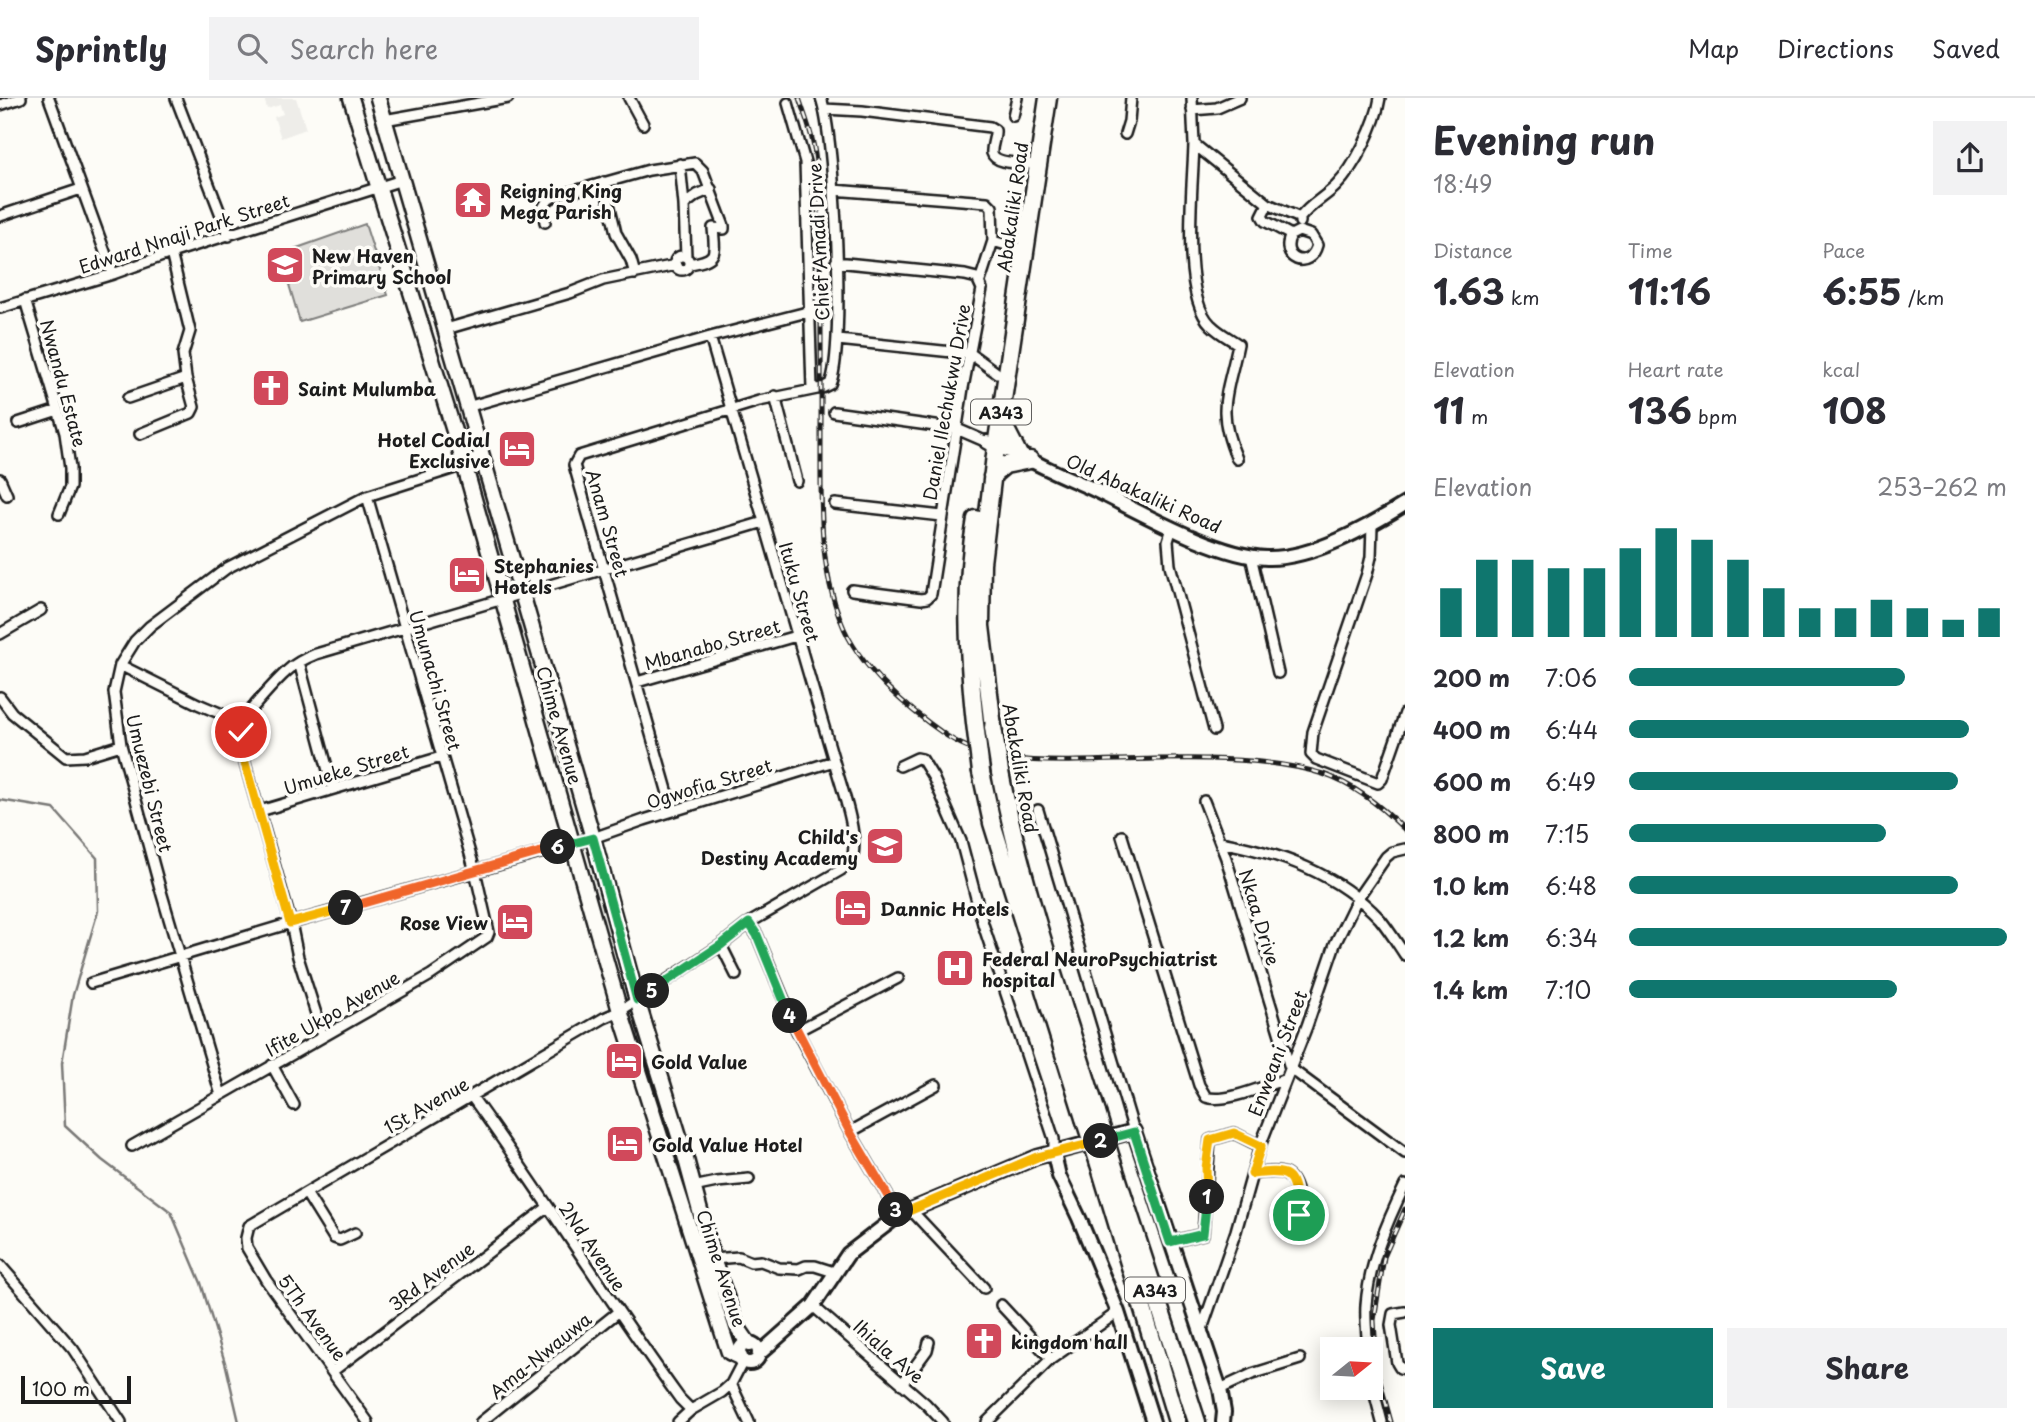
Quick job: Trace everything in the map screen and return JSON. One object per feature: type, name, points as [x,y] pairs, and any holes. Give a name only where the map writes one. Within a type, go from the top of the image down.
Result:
[{"type":"highway","name":"Abakaliki Road","points":[[1039,98],[997,373],[992,476],[980,592],[993,727],[1015,846],[1090,1115]]},
{"type":"highway","name":"Abakaliki Road","points":[[1048,98],[1000,418],[992,444],[970,570],[969,619],[975,723],[981,772],[992,823],[1011,886],[1197,1422]]},
{"type":"highway","points":[[992,476],[1005,465],[1024,457],[1000,418]]},
{"type":"highway","name":"Abakaliki Road","points":[[1105,1161],[1177,1422]]},
{"type":"main road","name":"Chime Avenue","points":[[351,98],[464,465],[620,1012],[729,1352],[741,1359]]},
{"type":"main road","name":"Chime Avenue","points":[[378,98],[713,1259],[736,1325],[753,1347]]},
{"type":"main road","name":"Old Abakaliki Road","points":[[992,444],[1172,528],[1251,556],[1269,558],[1301,552],[1372,525],[1405,504]]},
{"type":"main road","points":[[741,1359],[740,1349],[753,1347],[782,1335],[813,1306],[848,1254],[904,1212],[1037,1157],[1134,1132],[1220,1389],[1223,1422]]},
{"type":"main road","points":[[1054,1154],[1059,1176],[1118,1311],[1153,1421]]},
{"type":"street","points":[[1,103],[21,98]]},
{"type":"street","points":[[49,98],[113,274]]},
{"type":"street","points":[[176,98],[229,236]]},
{"type":"street","points":[[384,120],[460,102],[508,98]]},
{"type":"street","points":[[629,98],[643,124]]},
{"type":"street","name":"Chief Amadi Drive","points":[[821,98],[833,190],[836,262],[838,340],[830,384]]},
{"type":"street","points":[[1013,116],[1017,98]]},
{"type":"street","points":[[1125,134],[1131,98]]},
{"type":"street","points":[[1192,98],[1194,145],[1191,269],[1194,285],[1210,325],[1238,344],[1225,393],[1226,425],[1237,459]]},
{"type":"street","points":[[1192,110],[1217,108],[1240,98]]},
{"type":"street","points":[[1268,204],[1263,219],[1295,233],[1300,218],[1312,203],[1328,193],[1344,177],[1359,153],[1378,101]]},
{"type":"street","points":[[788,103],[805,162],[812,389]]},
{"type":"street","points":[[824,109],[862,111],[990,127],[995,130],[996,135],[992,152],[994,157],[1001,161],[1029,164]]},
{"type":"street","points":[[1194,145],[1268,204],[1300,218]]},
{"type":"street","points":[[446,329],[616,277],[676,265],[679,270],[685,270],[687,260],[680,164]]},
{"type":"street","points":[[545,222],[542,214],[548,200],[604,182],[680,164],[698,164],[711,189],[724,229],[713,228],[716,248],[712,257],[706,260],[687,260]]},
{"type":"street","name":"Edward Nnaji Park Street","points":[[0,308],[402,180]]},
{"type":"street","points":[[604,182],[616,233],[631,260],[635,274]]},
{"type":"street","points":[[0,216],[81,189]]},
{"type":"street","points":[[684,205],[711,189]]},
{"type":"street","name":"Daniel Ilechukwu Drive","points":[[833,190],[986,202],[992,206],[994,216],[993,241],[980,281],[982,289],[931,594],[927,598],[852,590]]},
{"type":"street","points":[[993,241],[1016,248]]},
{"type":"street","points":[[140,434],[194,411],[183,354],[190,331],[171,253]]},
{"type":"street","points":[[836,262],[965,275],[980,281]]},
{"type":"street","name":"Nwandu Estate","points":[[25,300],[65,433],[71,484],[60,514]]},
{"type":"street","points":[[467,407],[710,337],[811,311]]},
{"type":"street","name":"Ituku Street","points":[[710,337],[834,761],[855,846],[853,857]]},
{"type":"street","points":[[838,340],[971,354],[997,373]]},
{"type":"street","points":[[128,398],[186,379]]},
{"type":"street","name":"Anam Street","points":[[673,811],[580,487],[574,465],[576,459],[775,396],[822,388],[830,384]]},
{"type":"street","points":[[775,396],[797,481]]},
{"type":"street","points":[[18,423],[58,410]]},
{"type":"street","points":[[834,412],[957,429],[992,444]]},
{"type":"street","name":"Umuezebi Street","points":[[221,1095],[121,745],[114,692],[120,665],[135,641],[150,626],[227,568],[367,496],[464,465],[481,454]]},
{"type":"street","points":[[0,479],[7,495]]},
{"type":"street","name":"Umunachi Street","points":[[367,496],[475,871]]},
{"type":"street","points":[[835,504],[942,516]]},
{"type":"street","points":[[323,1035],[298,957],[243,756],[243,723],[287,671],[316,654],[764,522]]},
{"type":"street","points":[[1372,525],[1369,566],[1313,732],[1311,754],[1316,759],[1378,783],[1382,779],[1405,713]]},
{"type":"street","points":[[1172,528],[1168,541],[1170,565],[1214,730]]},
{"type":"street","points":[[1251,556],[1278,673]]},
{"type":"street","points":[[0,634],[41,610]]},
{"type":"street","name":"Mbanabo Street","points":[[638,682],[796,636]]},
{"type":"street","points":[[299,662],[333,789]]},
{"type":"street","points":[[120,665],[243,723]]},
{"type":"street","points":[[0,697],[12,713],[66,757],[85,756],[121,745]]},
{"type":"street","name":"Umueke Street","points":[[260,811],[441,757]]},
{"type":"street","points":[[900,766],[917,758],[922,759],[933,777],[961,841],[983,924],[1054,1139],[1054,1154]]},
{"type":"street","name":"Ogwofia Street","points":[[91,984],[290,923],[574,844],[834,761]]},
{"type":"street","name":"Nkaa Drive","points":[[1204,801],[1220,842],[1290,1068]]},
{"type":"street","points":[[1038,810],[1134,1132]]},
{"type":"street","points":[[1122,836],[1199,1084],[1206,1097],[1213,1100],[1286,1079]]},
{"type":"street","points":[[1220,842],[1275,855],[1338,882],[1382,921],[1405,955]]},
{"type":"street","name":"Enweani Street","points":[[1201,1334],[1261,1146],[1335,944],[1357,899],[1386,857],[1392,852],[1405,849]]},
{"type":"street","name":"1St Avenue","points":[[249,1226],[604,1018],[620,1012],[721,945],[749,923],[849,865],[853,857]]},
{"type":"street","name":"Ifite Ukpo Avenue","points":[[132,1146],[430,975],[487,937],[489,925],[475,871]]},
{"type":"street","points":[[749,923],[757,935],[797,1031],[850,1132],[904,1212],[984,1288]]},
{"type":"street","points":[[721,945],[736,975]]},
{"type":"street","points":[[797,1031],[898,978]]},
{"type":"street","points":[[272,1065],[295,1105]]},
{"type":"street","points":[[1290,1068],[1405,1153]]},
{"type":"street","points":[[850,1132],[936,1086]]},
{"type":"street","name":"2Nd Avenue","points":[[472,1097],[518,1159],[618,1312],[680,1399],[691,1410]]},
{"type":"street","points":[[1170,1242],[1203,1234],[1210,1140],[1234,1133],[1261,1146]]},
{"type":"street","points":[[1252,1174],[1275,1171],[1288,1175],[1297,1194],[1299,1215],[1303,1221],[1317,1226]]},
{"type":"street","points":[[693,1187],[749,1179]]},
{"type":"street","points":[[1367,1337],[1366,1305],[1373,1270],[1388,1220],[1405,1185]]},
{"type":"street","points":[[306,1193],[334,1238],[340,1240],[355,1233]]},
{"type":"street","name":"3Rd Avenue","points":[[333,1371],[548,1207]]},
{"type":"street","name":"5Th Avenue","points":[[249,1226],[247,1248],[266,1280],[368,1422]]},
{"type":"street","points":[[713,1259],[739,1257],[779,1268],[799,1269],[815,1266],[835,1272]]},
{"type":"street","points":[[0,1265],[74,1349],[121,1422]]},
{"type":"street","points":[[1001,1305],[1051,1359]]},
{"type":"street","name":"Ihiala Ave","points":[[813,1306],[943,1422]]},
{"type":"street","points":[[987,1422],[1051,1359],[1118,1311]]},
{"type":"street","name":"Ama-Nwauwa","points":[[481,1422],[618,1312]]},
{"type":"street","points":[[1405,1312],[1393,1314],[1391,1325],[1397,1363],[1400,1368],[1405,1368]]},
{"type":"street","points":[[902,1384],[927,1350],[929,1342]]},
{"type":"street","points":[[677,1422],[731,1384],[741,1359]]},
{"type":"street","points":[[1220,1389],[1252,1374],[1300,1359]]},
{"type":"street","points":[[731,1384],[749,1422]]},
{"type":"street","points":[[1376,1400],[1382,1422]]},
{"type":"shaded area","points":[[264,98],[296,98],[306,129],[281,138],[274,117],[283,114],[280,105],[267,109]]},
{"type":"shaded area","points":[[365,224],[388,295],[300,322],[280,254]]},
{"type":"waterway","points":[[0,800],[54,809],[97,858],[98,911],[73,995],[62,1063],[65,1126],[102,1160],[171,1212],[201,1283],[226,1366],[239,1422]]},
{"type":"railway","points":[[799,98],[812,137],[817,173],[821,308],[821,492],[825,557],[841,621],[859,655],[901,700],[947,736],[977,751],[1044,761],[1202,759],[1296,767],[1334,778],[1356,790],[1405,830]]},
{"type":"railway","points":[[1391,1422],[1377,1371],[1374,1320],[1384,1257],[1405,1209]]},
{"type":"place","name":"Reigning King Mega Parish","points":[[473,200]]},
{"type":"place","name":"New Haven Primary School","points":[[285,265]]},
{"type":"place","name":"Saint Mulumba","points":[[271,388]]},
{"type":"place","name":"Hotel Codial Exclusive","points":[[517,449]]},
{"type":"place","name":"Stephanies Hotels","points":[[467,575]]},
{"type":"place","name":"Child's Destiny Academy","points":[[885,846]]},
{"type":"place","name":"Dannic Hotels","points":[[853,908]]},
{"type":"place","name":"Rose View","points":[[515,922]]},
{"type":"place","name":"Federal NeuroPsychiatrist hospital","points":[[955,968]]},
{"type":"place","name":"Gold Value","points":[[624,1061]]},
{"type":"place","name":"Gold Value Hotel","points":[[625,1144]]},
{"type":"place","name":"kingdom hall","points":[[984,1341]]},
{"type":"route","points":[[241,732],[243,756],[290,923],[593,838],[637,1000],[721,945],[749,923],[757,935],[797,1031],[850,1132],[899,1215],[1037,1157],[1134,1132],[1170,1242],[1203,1234],[1210,1140],[1234,1133],[1261,1146],[1252,1174],[1275,1171],[1288,1175],[1297,1194],[1299,1215]]}]
